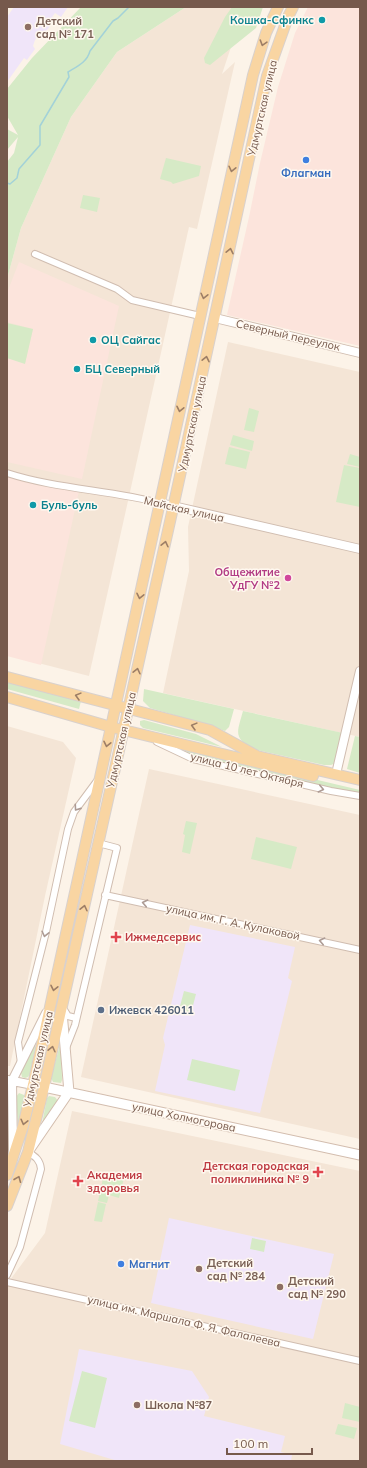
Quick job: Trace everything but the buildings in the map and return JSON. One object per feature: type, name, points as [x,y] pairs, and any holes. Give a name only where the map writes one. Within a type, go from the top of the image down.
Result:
[{"type":"main road","name":"Удмуртская улица","points":[[7,1175],[23,1126],[33,1085],[253,76],[266,33],[278,7]]},
{"type":"main road","name":"Удмуртская улица","points":[[7,1206],[28,1152],[44,1087],[174,506],[267,76],[286,22],[293,7]]},
{"type":"main road","points":[[166,473],[169,477],[176,479],[180,475]]},
{"type":"main road","name":"улица 10 лет Октября","points":[[7,677],[210,730],[257,756],[335,778],[360,787]]},
{"type":"main road","name":"улица 10 лет Октября","points":[[7,697],[111,727],[225,756],[335,778],[360,780]]},
{"type":"main road","points":[[28,1152],[69,1092],[62,1007]]},
{"type":"main road","name":"улица Холмогорова","points":[[33,1085],[360,1155]]},
{"type":"street","points":[[35,254],[117,290],[132,300],[200,316]]},
{"type":"street","name":"Северный переулок","points":[[215,318],[360,353]]},
{"type":"street","name":"Майская улица","points":[[7,473],[69,487],[128,496],[360,549]]},
{"type":"street","points":[[335,778],[360,671]]},
{"type":"street","name":"улица 10 лет Октября","points":[[137,733],[193,759],[331,791],[360,796]]},
{"type":"street","name":"Удмуртская улица","points":[[21,1063],[18,1042],[46,932],[68,829],[74,812],[100,777]]},
{"type":"street","points":[[66,1050],[72,1035],[117,848],[98,843]]},
{"type":"street","name":"улица им. Г. А. Кулаковой","points":[[105,895],[360,950]]},
{"type":"street","points":[[13,1159],[10,1080],[21,1063],[50,1005]]},
{"type":"street","points":[[62,1007],[68,1016],[76,1018]]},
{"type":"street","name":"улица Холмогорова","points":[[10,1080],[33,1085]]},
{"type":"street","points":[[7,1275],[20,1247],[41,1169],[40,1162],[37,1158],[28,1152]]},
{"type":"street","name":"улица им. Маршала Ф. Я. Фалалеева","points":[[7,1282],[360,1361]]},
{"type":"shaded area","name":"Детский сад № 171","points":[[14,7],[68,7],[61,17],[55,13],[52,17],[56,19],[42,36],[39,35],[35,40],[33,46],[35,49],[27,60],[24,58],[7,82],[7,17]]},
{"type":"shaded area","points":[[186,7],[247,7],[235,35],[222,74],[235,62],[197,229],[189,227],[89,676],[7,655],[7,279],[21,228],[71,117],[117,52]]},
{"type":"shaded area","points":[[308,7],[360,7],[360,346],[227,315],[278,87],[295,33]]},
{"type":"shaded area","points":[[19,262],[119,306],[82,479],[7,462],[7,358],[25,363],[33,329],[7,322],[7,293]]},
{"type":"shaded area","points":[[228,342],[360,372],[360,737],[163,693],[189,571],[188,527]]},
{"type":"shaded area","points":[[7,476],[79,491],[41,665],[7,656]]},
{"type":"shaded area","points":[[7,726],[63,742],[76,758],[45,896],[10,1066],[7,1066]]},
{"type":"shaded area","points":[[149,769],[360,815],[360,1139],[81,1077]]},
{"type":"shaded area","points":[[190,925],[295,947],[288,978],[292,981],[260,1113],[155,1091],[165,1045],[163,1038]]},
{"type":"shaded area","points":[[72,1111],[360,1171],[360,1461],[7,1461],[7,1284],[45,1233]]},
{"type":"shaded area","points":[[169,1218],[334,1254],[313,1339],[151,1303]]},
{"type":"shaded area","name":"Школа №87","points":[[79,1349],[192,1371],[209,1397],[204,1416],[285,1436],[281,1452],[292,1455],[291,1461],[118,1461],[60,1444]]},
{"type":"green space","points":[[81,7],[186,7],[117,52],[71,117],[21,228],[7,279],[7,162],[14,153],[18,137],[7,150],[7,129],[18,135],[7,116],[7,89],[32,58]]},
{"type":"green space","points":[[232,7],[263,7],[256,28],[210,65],[205,63],[204,58],[225,17]]},
{"type":"green space","points":[[166,158],[201,166],[199,176],[173,184],[160,179]]},
{"type":"green space","points":[[83,195],[100,198],[97,212],[80,208]]},
{"type":"green space","points":[[7,323],[33,329],[25,364],[7,358]]},
{"type":"green space","points":[[249,408],[259,411],[254,432],[244,430]]},
{"type":"green space","points":[[233,435],[254,441],[252,451],[230,445]]},
{"type":"green space","points":[[229,447],[250,452],[246,469],[225,464]]},
{"type":"green space","points":[[350,454],[360,457],[360,467],[347,464]]},
{"type":"green space","points":[[344,465],[360,468],[360,507],[336,502]]},
{"type":"green space","points":[[7,681],[81,701],[79,709],[7,689]]},
{"type":"green space","points":[[144,689],[234,709],[229,727],[225,731],[150,708],[143,701]]},
{"type":"green space","points":[[243,711],[343,733],[336,763],[324,765],[257,750],[249,746],[240,739],[238,735]]},
{"type":"green space","points":[[144,720],[196,734],[222,747],[143,728],[140,725],[140,721]]},
{"type":"green space","points":[[355,736],[360,737],[360,773],[347,769]]},
{"type":"green space","points":[[174,746],[360,790],[360,794],[189,756]]},
{"type":"green space","points":[[186,821],[197,823],[190,854],[182,852],[185,835],[183,834]]},
{"type":"green space","points":[[256,837],[297,847],[291,869],[251,859]]},
{"type":"green space","points":[[184,991],[196,994],[191,1013],[179,1010]]},
{"type":"green space","points":[[61,1041],[61,1083],[53,1082],[51,1078]]},
{"type":"green space","points":[[36,1043],[30,1074],[28,1077],[22,1077],[21,1073]]},
{"type":"green space","points":[[192,1059],[240,1070],[235,1091],[187,1080]]},
{"type":"green space","points":[[19,1093],[25,1097],[18,1126],[16,1097]]},
{"type":"green space","points":[[49,1096],[55,1097],[58,1101],[41,1129],[47,1098]]},
{"type":"green space","points":[[104,1174],[124,1178],[119,1198],[109,1195],[107,1203],[98,1201]]},
{"type":"green space","points":[[98,1202],[106,1204],[102,1222],[94,1221]]},
{"type":"green space","points":[[252,1238],[266,1241],[264,1252],[250,1249]]},
{"type":"green space","points":[[82,1371],[107,1378],[95,1428],[69,1421]]},
{"type":"green space","points":[[345,1403],[360,1407],[360,1422],[342,1418]]},
{"type":"green space","points":[[338,1424],[357,1428],[354,1439],[335,1434]]},
{"type":"waterway","points":[[7,183],[10,184],[17,178],[19,169],[40,145],[40,126],[69,77],[68,72],[79,66],[87,58],[90,51],[113,21],[129,7]]},
{"type":"place","name":"Кошка-Сфинкс","points":[[322,20]]},
{"type":"place","name":"Детский сад № 171","points":[[28,27]]},
{"type":"place","name":"Флагман","points":[[306,160]]},
{"type":"place","name":"ОЦ Сайгас","points":[[93,340]]},
{"type":"place","name":"БЦ Северный","points":[[77,369]]},
{"type":"place","name":"Буль-буль","points":[[33,505]]},
{"type":"place","name":"Общежитие УдГУ №2","points":[[288,578]]},
{"type":"place","name":"Ижмедсервис","points":[[116,937]]},
{"type":"place","name":"Ижевск 426011","points":[[101,1010]]},
{"type":"place","name":"Детская городская поликлиника № 9","points":[[318,1172]]},
{"type":"place","name":"Академия здоровья","points":[[78,1181]]},
{"type":"place","name":"Магнит","points":[[121,1264]]},
{"type":"place","name":"Детский сад № 284","points":[[199,1269]]},
{"type":"place","name":"Детский сад № 290","points":[[280,1287]]},
{"type":"place","name":"Школа №87","points":[[137,1405]]}]
